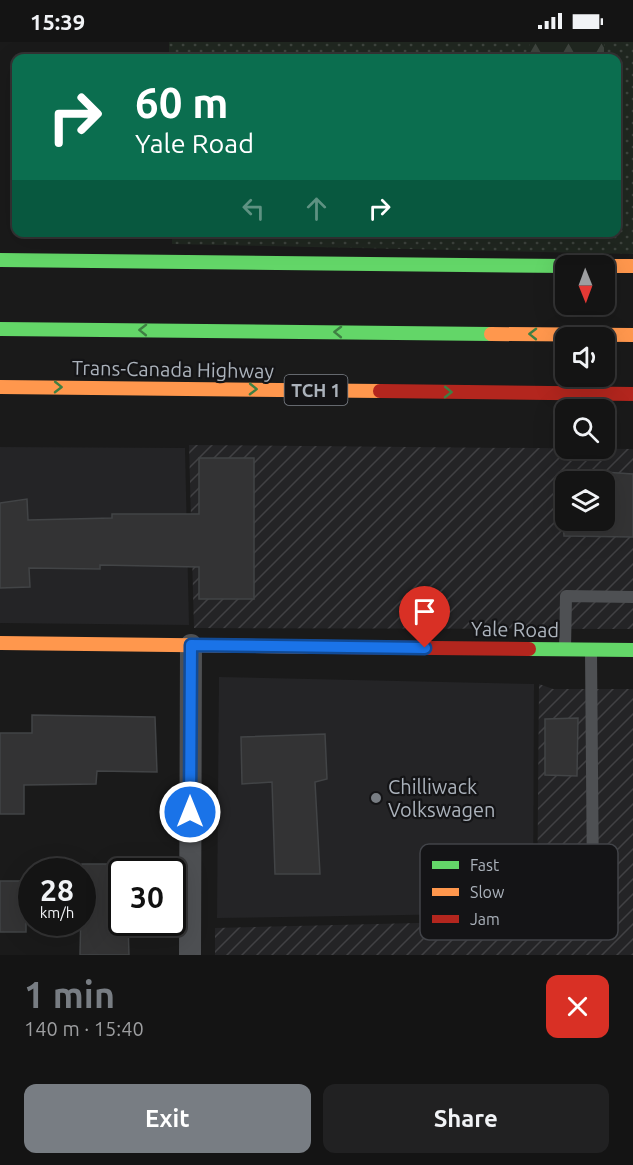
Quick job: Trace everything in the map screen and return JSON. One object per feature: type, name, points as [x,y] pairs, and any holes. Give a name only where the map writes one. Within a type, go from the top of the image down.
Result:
[{"type":"main road","points":[[0,260],[555,266]]},
{"type":"main road","points":[[615,266],[633,266]]},
{"type":"main road","name":"Trans-Canada Highway","points":[[0,329],[633,335]]},
{"type":"main road","name":"Trans-Canada Highway","points":[[0,387],[633,393]]},
{"type":"main road","name":"Yale Road","points":[[0,643],[633,650]]},
{"type":"street","points":[[190,955],[191,645]]},
{"type":"lane","points":[[565,649],[566,596],[633,597]]},
{"type":"lane","points":[[591,649],[593,844]]},
{"type":"shaded area","points":[[189,445],[555,448],[555,459],[615,459],[615,449],[633,449],[633,629],[194,628]]},
{"type":"shaded area","points":[[0,447],[185,448],[189,625],[0,623]]},
{"type":"shaded area","name":"Chilliwack Volkswagen","points":[[219,677],[534,684],[533,844],[420,844],[420,915],[217,918]]},
{"type":"shaded area","points":[[539,684],[553,689],[633,689],[633,955],[215,955],[215,928],[420,923],[420,940],[618,940],[618,844],[538,844]]},
{"type":"green space","points":[[169,42],[633,42],[633,254],[172,244],[172,237],[621,237],[621,54],[169,54]]},
{"type":"green space","points":[[530,42],[604,42],[604,54],[530,54]]},
{"type":"building","points":[[199,458],[254,458],[254,599],[199,599],[199,567],[100,565],[100,569],[29,568],[30,587],[0,588],[0,503],[27,499],[28,520],[112,518],[112,514],[199,514]]},
{"type":"building","points":[[615,473],[633,474],[633,537],[564,536],[564,531],[615,531]]},
{"type":"building","points":[[32,715],[155,717],[157,772],[97,771],[96,784],[24,785],[24,814],[0,814],[0,733],[32,733]]},
{"type":"building","points":[[578,718],[577,776],[545,775],[545,719]]},
{"type":"building","points":[[325,734],[327,779],[315,782],[320,874],[275,874],[272,782],[242,784],[241,737]]},
{"type":"building","points":[[96,864],[108,864],[108,936],[128,936],[129,955],[80,955],[80,936],[96,936]]},
{"type":"building","points":[[0,881],[18,881],[18,932],[0,932]]},
{"type":"traffic: fast","points":[[0,260],[555,266]]},
{"type":"traffic: fast","points":[[0,329],[491,334]]},
{"type":"traffic: fast","points":[[529,649],[633,650]]},
{"type":"traffic: slow","points":[[615,266],[633,266]]},
{"type":"traffic: slow","points":[[491,334],[633,335]]},
{"type":"traffic: slow","points":[[0,387],[380,391]]},
{"type":"traffic: slow","points":[[0,643],[333,647]]},
{"type":"traffic: jam","points":[[380,391],[633,394]]},
{"type":"traffic: jam","points":[[333,647],[529,649]]},
{"type":"place","name":"Chilliwack Volkswagen","points":[[376,798]]},
{"type":"route","points":[[190,812],[191,645],[425,648]]}]
